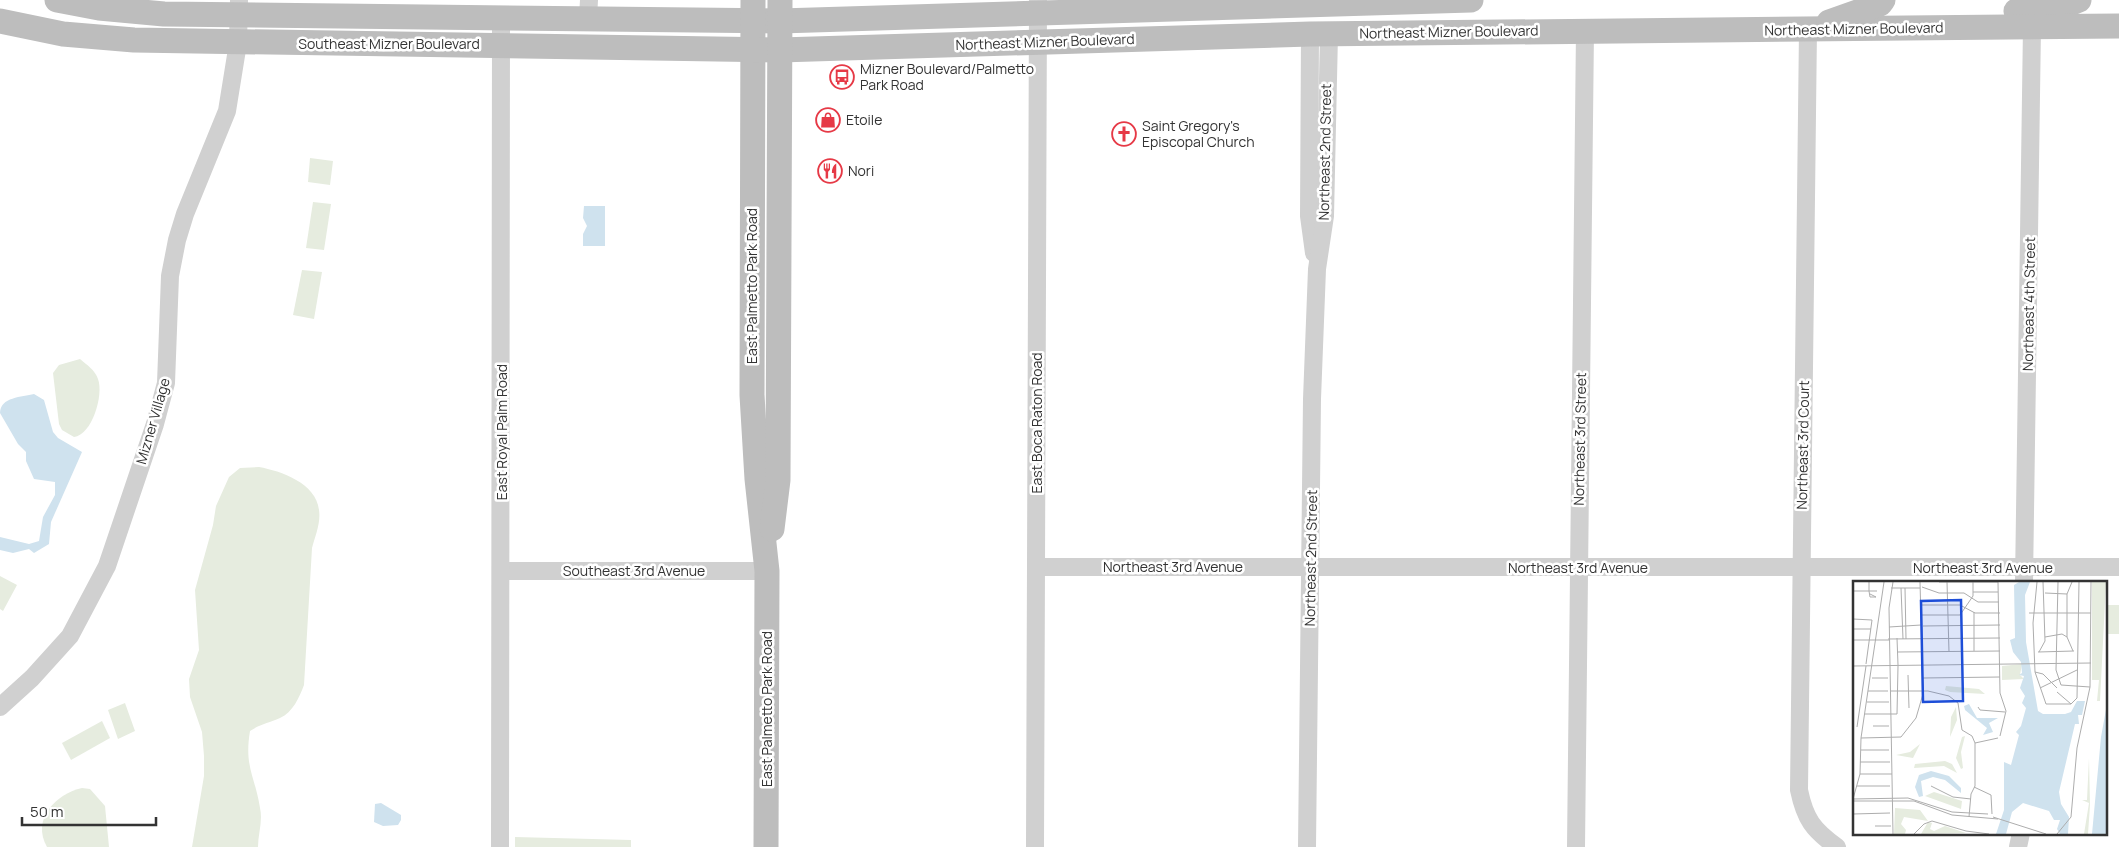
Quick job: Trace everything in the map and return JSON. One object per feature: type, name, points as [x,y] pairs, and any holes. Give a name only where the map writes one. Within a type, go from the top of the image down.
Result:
[{"type":"main road","name":"Southeast Mizner Boulevard","points":[[57,0],[99,8],[164,14],[239,7],[501,16],[588,9],[780,10]]},
{"type":"main road","name":"Northeast Mizner Boulevard","points":[[780,10],[1471,0]]},
{"type":"main road","points":[[1808,30],[1869,9],[1880,4],[1883,0]]},
{"type":"main road","points":[[1969,27],[2010,11],[2060,8],[2079,0]]},
{"type":"main road","name":"East Palmetto Park Road","points":[[752,10],[752,395],[757,479],[767,572],[766,847]]},
{"type":"main road","name":"East Palmetto Park Road","points":[[767,572],[778,480],[780,10]]},
{"type":"main road","name":"Southeast Mizner Boulevard","points":[[0,21],[64,34],[134,40],[238,43],[501,44],[780,50]]},
{"type":"main road","name":"Northeast Mizner Boulevard","points":[[780,50],[1319,34],[2119,26]]},
{"type":"street","name":"East Boca Raton Road","points":[[1035,847],[1038,6]]},
{"type":"street","name":"Mizner Village","points":[[0,707],[32,678],[70,636],[107,566],[155,424],[166,383],[170,276],[177,240],[185,214],[227,112],[238,43],[239,7]]},
{"type":"street","name":"East Royal Palm Road","points":[[500,847],[502,571],[501,16]]},
{"type":"street","name":"Northeast 4th Street","points":[[2024,575],[2032,26]]},
{"type":"street","name":"Northeast 3rd Street","points":[[1576,847],[1584,30]]},
{"type":"street","name":"Northeast 3rd Court","points":[[1808,30],[1799,790],[1803,810],[1813,827],[1837,847]]},
{"type":"street","name":"Northeast 2nd Street","points":[[1307,847],[1312,399],[1317,269],[1309,216],[1317,170],[1319,34]]},
{"type":"street","name":"Northeast 3rd Avenue","points":[[1036,567],[1801,569],[2024,575],[2119,567]]},
{"type":"street","name":"Southeast 3rd Avenue","points":[[502,571],[767,572]]},
{"type":"street","points":[[2018,847],[2020,834]]},
{"type":"shaded area","points":[[310,158],[333,161],[330,185],[308,182]]},
{"type":"shaded area","points":[[313,202],[331,204],[324,250],[306,248]]},
{"type":"shaded area","points":[[302,270],[322,272],[314,319],[293,315]]},
{"type":"shaded area","points":[[80,359],[97,376],[99,395],[98,404],[91,422],[80,435],[74,437],[62,430],[59,424],[53,373],[59,365]]},
{"type":"shaded area","points":[[259,467],[287,475],[296,480],[311,492],[319,510],[318,525],[312,548],[304,685],[298,700],[289,712],[250,731],[249,763],[261,813],[258,847],[192,847],[204,776],[202,732],[190,697],[189,679],[199,650],[195,590],[213,525],[216,506],[229,477],[240,468]]},
{"type":"shaded area","points":[[0,576],[17,585],[3,611],[0,609]]},
{"type":"shaded area","points":[[2106,605],[2119,605],[2119,634],[2106,634]]},
{"type":"shaded area","points":[[125,703],[135,731],[118,739],[108,710]]},
{"type":"shaded area","points":[[102,721],[110,738],[71,760],[62,743]]},
{"type":"shaded area","points":[[82,788],[90,789],[105,806],[109,847],[47,847],[42,827],[49,809],[63,796]]},
{"type":"shaded area","points":[[515,837],[631,840],[631,847],[515,847]]},
{"type":"water","points":[[584,206],[605,206],[605,246],[583,246],[583,234],[587,226],[583,218]]},
{"type":"water","points":[[34,394],[44,400],[53,432],[58,438],[82,452],[51,522],[49,544],[34,553],[29,549],[13,553],[0,550],[0,537],[29,544],[39,541],[43,517],[55,495],[55,482],[34,479],[26,461],[26,452],[18,444],[0,413],[1,408],[8,401]]},
{"type":"water","points":[[381,803],[401,815],[398,825],[383,826],[374,822],[375,804]]},
{"type":"place","name":"Mizner Boulevard/Palmetto Park Road","points":[[842,77]]},
{"type":"place","name":"Etoile","points":[[828,120]]},
{"type":"place","name":"Saint Gregory's Episcopal Church","points":[[1124,134]]},
{"type":"place","name":"Nori","points":[[830,171]]}]
